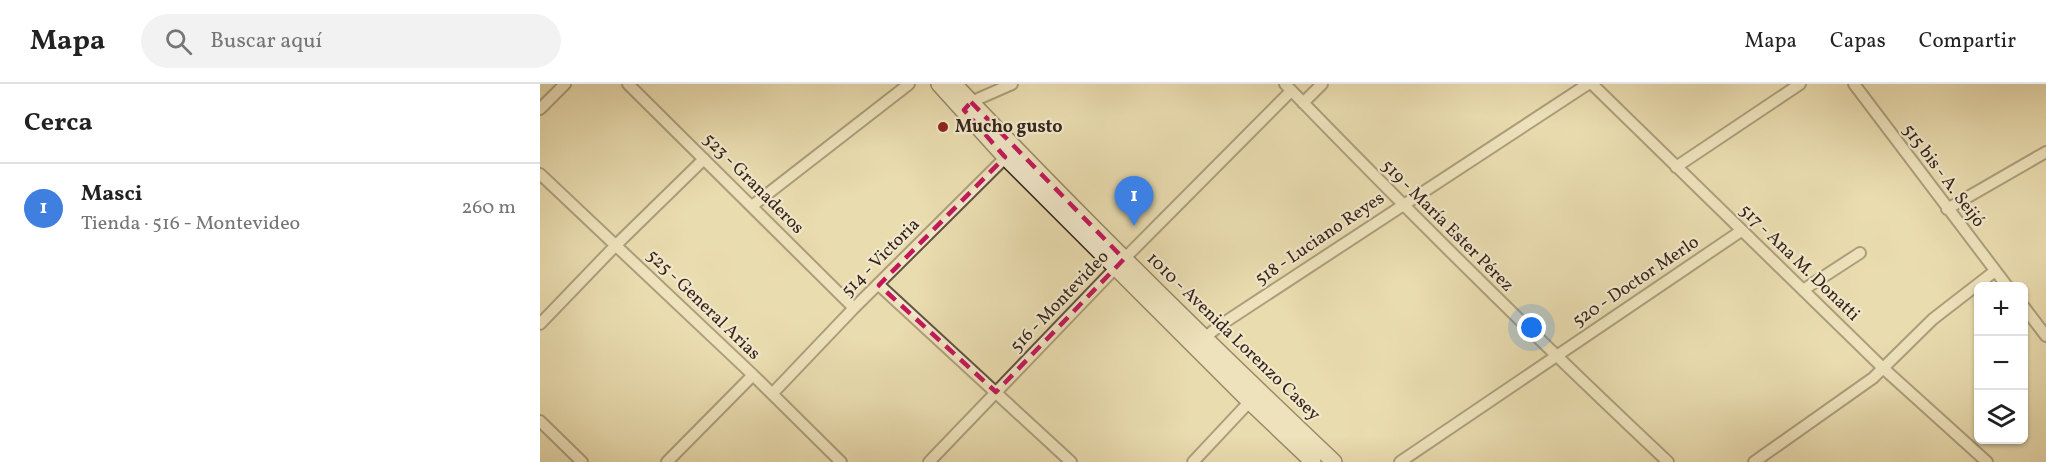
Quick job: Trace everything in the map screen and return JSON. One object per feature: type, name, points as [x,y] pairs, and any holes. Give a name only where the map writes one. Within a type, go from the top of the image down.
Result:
[{"type":"main road","name":"1010 - Avenida Lorenzo Casey","points":[[939,84],[967,106],[1010,153],[1120,264],[1255,396],[1334,462]]},
{"type":"main road","name":"1010 - Avenida Lorenzo Casey","points":[[954,84],[967,106]]},
{"type":"main road","name":"1010 - Avenida Lorenzo Casey","points":[[1255,396],[1313,462]]},
{"type":"street","points":[[540,109],[565,84]]},
{"type":"street","name":"523 - Granaderos","points":[[628,84],[854,308]]},
{"type":"street","points":[[752,206],[909,84]]},
{"type":"street","points":[[967,106],[1012,84]]},
{"type":"street","points":[[1303,103],[1322,84]]},
{"type":"street","name":"517 - Ana M. Donatti","points":[[1590,84],[1883,368],[1987,462]]},
{"type":"street","name":"518 - Luciano Reyes","points":[[1200,343],[1219,326],[1402,204],[1590,84]]},
{"type":"street","points":[[1676,167],[1800,84]]},
{"type":"street","name":"515 bis - A. Seijó","points":[[1858,85],[2004,282]]},
{"type":"street","name":"519 - María Ester Pérez","points":[[1288,87],[1555,356],[1668,462]]},
{"type":"street","name":"516 - Montevideo","points":[[929,462],[1288,87]]},
{"type":"street","points":[[1947,208],[2046,152]]},
{"type":"street","name":"514 - Victoria","points":[[772,394],[854,308],[1010,153]]},
{"type":"street","points":[[540,324],[704,159]]},
{"type":"street","name":"525 - General Arias","points":[[540,174],[753,375],[841,462]]},
{"type":"street","name":"520 - Doctor Merlo","points":[[1400,462],[1742,231]]},
{"type":"street","points":[[1803,290],[1860,253]]},
{"type":"street","points":[[1758,461],[1873,378],[1933,318],[1995,271]]},
{"type":"street","points":[[879,285],[1071,462]]},
{"type":"street","points":[[2028,310],[2042,322],[2046,336]]},
{"type":"street","points":[[667,462],[753,375]]},
{"type":"street","points":[[1193,462],[1255,396]]},
{"type":"street","points":[[540,421],[582,462]]},
{"type":"highlighted area","points":[[971,102],[1124,259],[996,392],[879,285],[1005,157],[964,110]]},
{"type":"place","name":"Mucho gusto","points":[[943,127]]},
{"type":"place","name":"Masci","points":[[1134,226]]}]
